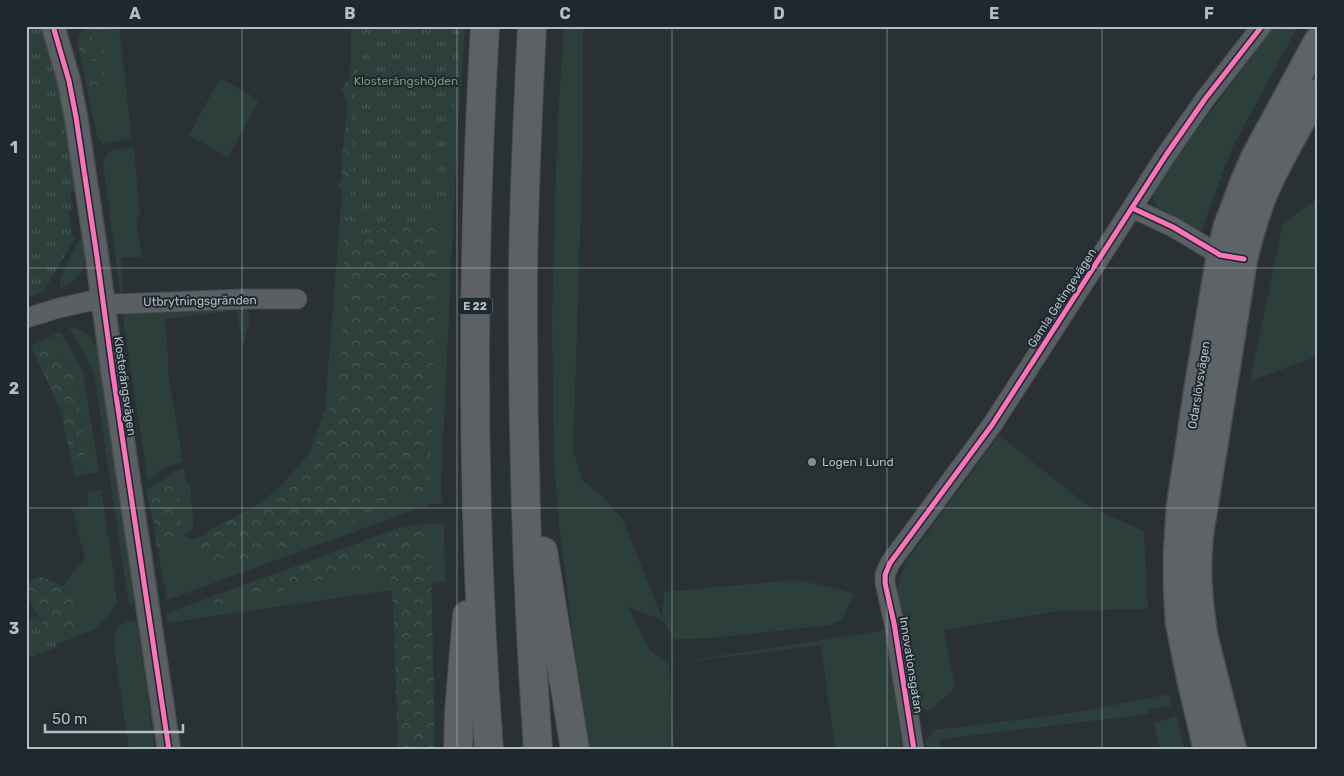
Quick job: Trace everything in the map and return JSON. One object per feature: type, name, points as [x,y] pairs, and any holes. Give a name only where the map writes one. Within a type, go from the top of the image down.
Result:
[{"type":"highway","name":"E 22","points":[[485,26],[475,271],[475,430],[480,594],[490,750]]},
{"type":"highway","points":[[532,26],[525,168],[523,271],[524,428],[531,648],[538,750]]},
{"type":"highway","points":[[524,428],[575,750]]},
{"type":"highway","points":[[458,750],[459,713],[477,492]]},
{"type":"main road","name":"Odarslövsvägen","points":[[1232,750],[1204,635],[1198,582],[1200,534],[1232,257],[1227,226],[1256,154],[1318,40]]},
{"type":"main road","name":"Odarslövsvägen","points":[[1207,750],[1179,623],[1177,552],[1182,497],[1198,386],[1232,257],[1318,92]]},
{"type":"street","name":"Klosterängsvägen","points":[[53,26],[69,81],[76,117],[169,750]]},
{"type":"street","name":"Gamla Getingevägen","points":[[885,584],[885,575],[890,563],[992,425],[1166,155],[1205,98],[1262,26]]},
{"type":"street","points":[[1132,208],[1232,257]]},
{"type":"street","name":"Utbrytningsgränden","points":[[26,318],[72,304],[90,301],[104,301],[117,304],[297,299]]},
{"type":"street","name":"Innovationsgatan","points":[[885,584],[894,623],[914,750]]},
{"type":"green space","points":[[26,26],[42,26],[64,115],[76,191],[70,192],[73,210],[69,211],[72,233],[75,238],[45,289],[26,299]]},
{"type":"green space","points":[[92,26],[123,26],[119,29],[132,138],[105,144],[98,140],[77,42],[81,33]]},
{"type":"green space","points":[[102,26],[108,26],[92,36],[93,44],[103,43],[106,55],[94,61],[100,71],[110,73],[97,82],[98,101],[93,102],[86,85],[90,71],[97,70],[89,56],[83,56],[78,45],[84,35],[100,30]]},
{"type":"green space","points":[[351,26],[465,26],[457,141],[441,489],[442,504],[431,504],[167,600],[158,552],[215,531],[259,504],[282,485],[310,452],[325,408],[350,87]]},
{"type":"green space","name":"Klosterängshöjden","points":[[359,26],[460,26],[446,215],[349,237]]},
{"type":"green space","points":[[564,26],[583,26],[583,147],[573,451],[582,480],[604,498],[623,520],[662,618],[664,592],[794,580],[827,586],[854,594],[842,619],[830,625],[711,638],[674,639],[662,620],[628,607],[650,651],[669,664],[674,750],[587,750],[559,524],[554,461],[552,319],[557,135]]},
{"type":"green space","points":[[1275,26],[1298,26],[1231,150],[1200,230],[1157,207],[1153,196],[1153,185],[1179,154]]},
{"type":"green space","points":[[355,55],[369,67],[437,204],[430,493],[421,504],[408,495],[365,513],[350,526],[245,563],[211,568],[197,544],[186,542],[179,544],[163,555],[156,545],[151,491],[176,479],[181,506],[181,532],[188,538],[198,541],[208,531],[277,495],[313,455],[338,385],[344,308],[344,199],[353,197],[338,187],[342,178],[341,165],[348,104],[341,89],[354,72]]},
{"type":"green space","points":[[220,78],[259,100],[228,157],[189,135]]},
{"type":"green space","points":[[134,147],[140,216],[136,218],[142,258],[121,257],[123,292],[120,292],[103,162],[109,151]]},
{"type":"green space","points":[[1318,198],[1318,356],[1250,381],[1283,223]]},
{"type":"green space","points":[[82,236],[83,267],[75,279],[60,289],[64,270]]},
{"type":"green space","points":[[246,306],[250,318],[243,347],[237,310],[165,319],[168,373],[183,462],[161,469],[148,481],[123,318],[124,313]]},
{"type":"green space","points":[[69,327],[88,335],[95,345],[101,365],[134,605],[129,604],[128,599],[95,379],[87,359]]},
{"type":"green space","points":[[60,332],[83,372],[99,470],[97,473],[87,474],[76,381],[49,337]]},
{"type":"green space","points":[[49,337],[76,381],[87,474],[75,476],[60,409],[31,346]]},
{"type":"green space","points":[[999,435],[1088,506],[1144,531],[1148,609],[1057,611],[944,630],[955,688],[929,711],[917,707],[897,590],[904,565]]},
{"type":"green space","points":[[184,468],[186,483],[190,485],[194,528],[167,546],[158,544],[146,490],[174,472]]},
{"type":"green space","points":[[101,490],[117,602],[110,615],[94,630],[26,655],[26,620],[37,616],[50,634],[76,603],[63,586],[85,558],[72,508],[89,506],[87,492]]},
{"type":"green space","points":[[444,524],[445,582],[167,623],[166,614],[170,612],[404,526]]},
{"type":"green space","points":[[429,526],[426,542],[431,563],[435,750],[398,750],[391,579],[367,576],[339,576],[265,595],[204,607],[219,597],[403,530]]},
{"type":"green space","points":[[40,576],[63,586],[76,603],[76,625],[50,634],[28,596],[26,583]]},
{"type":"green space","points":[[37,616],[58,647],[26,658],[26,620]]},
{"type":"green space","points":[[133,620],[137,623],[155,750],[129,750],[114,639],[118,627]]},
{"type":"green space","points":[[886,630],[902,750],[835,750],[821,645],[669,664]]},
{"type":"green space","points":[[1169,694],[1172,706],[1148,709],[1149,714],[941,739],[940,747],[924,746],[925,741],[935,730],[1073,713]]},
{"type":"green space","points":[[1176,716],[1185,750],[1160,750],[1154,723]]},
{"type":"cycle path","points":[[53,26],[69,81],[76,117],[169,750]]},
{"type":"cycle path","points":[[914,750],[894,623],[885,583],[885,575],[890,563],[992,425],[1166,155],[1205,99],[1262,26]]},
{"type":"cycle path","points":[[1132,208],[1173,227],[1220,255],[1244,259]]},
{"type":"place","name":"Logen i Lund","points":[[812,462]]}]
